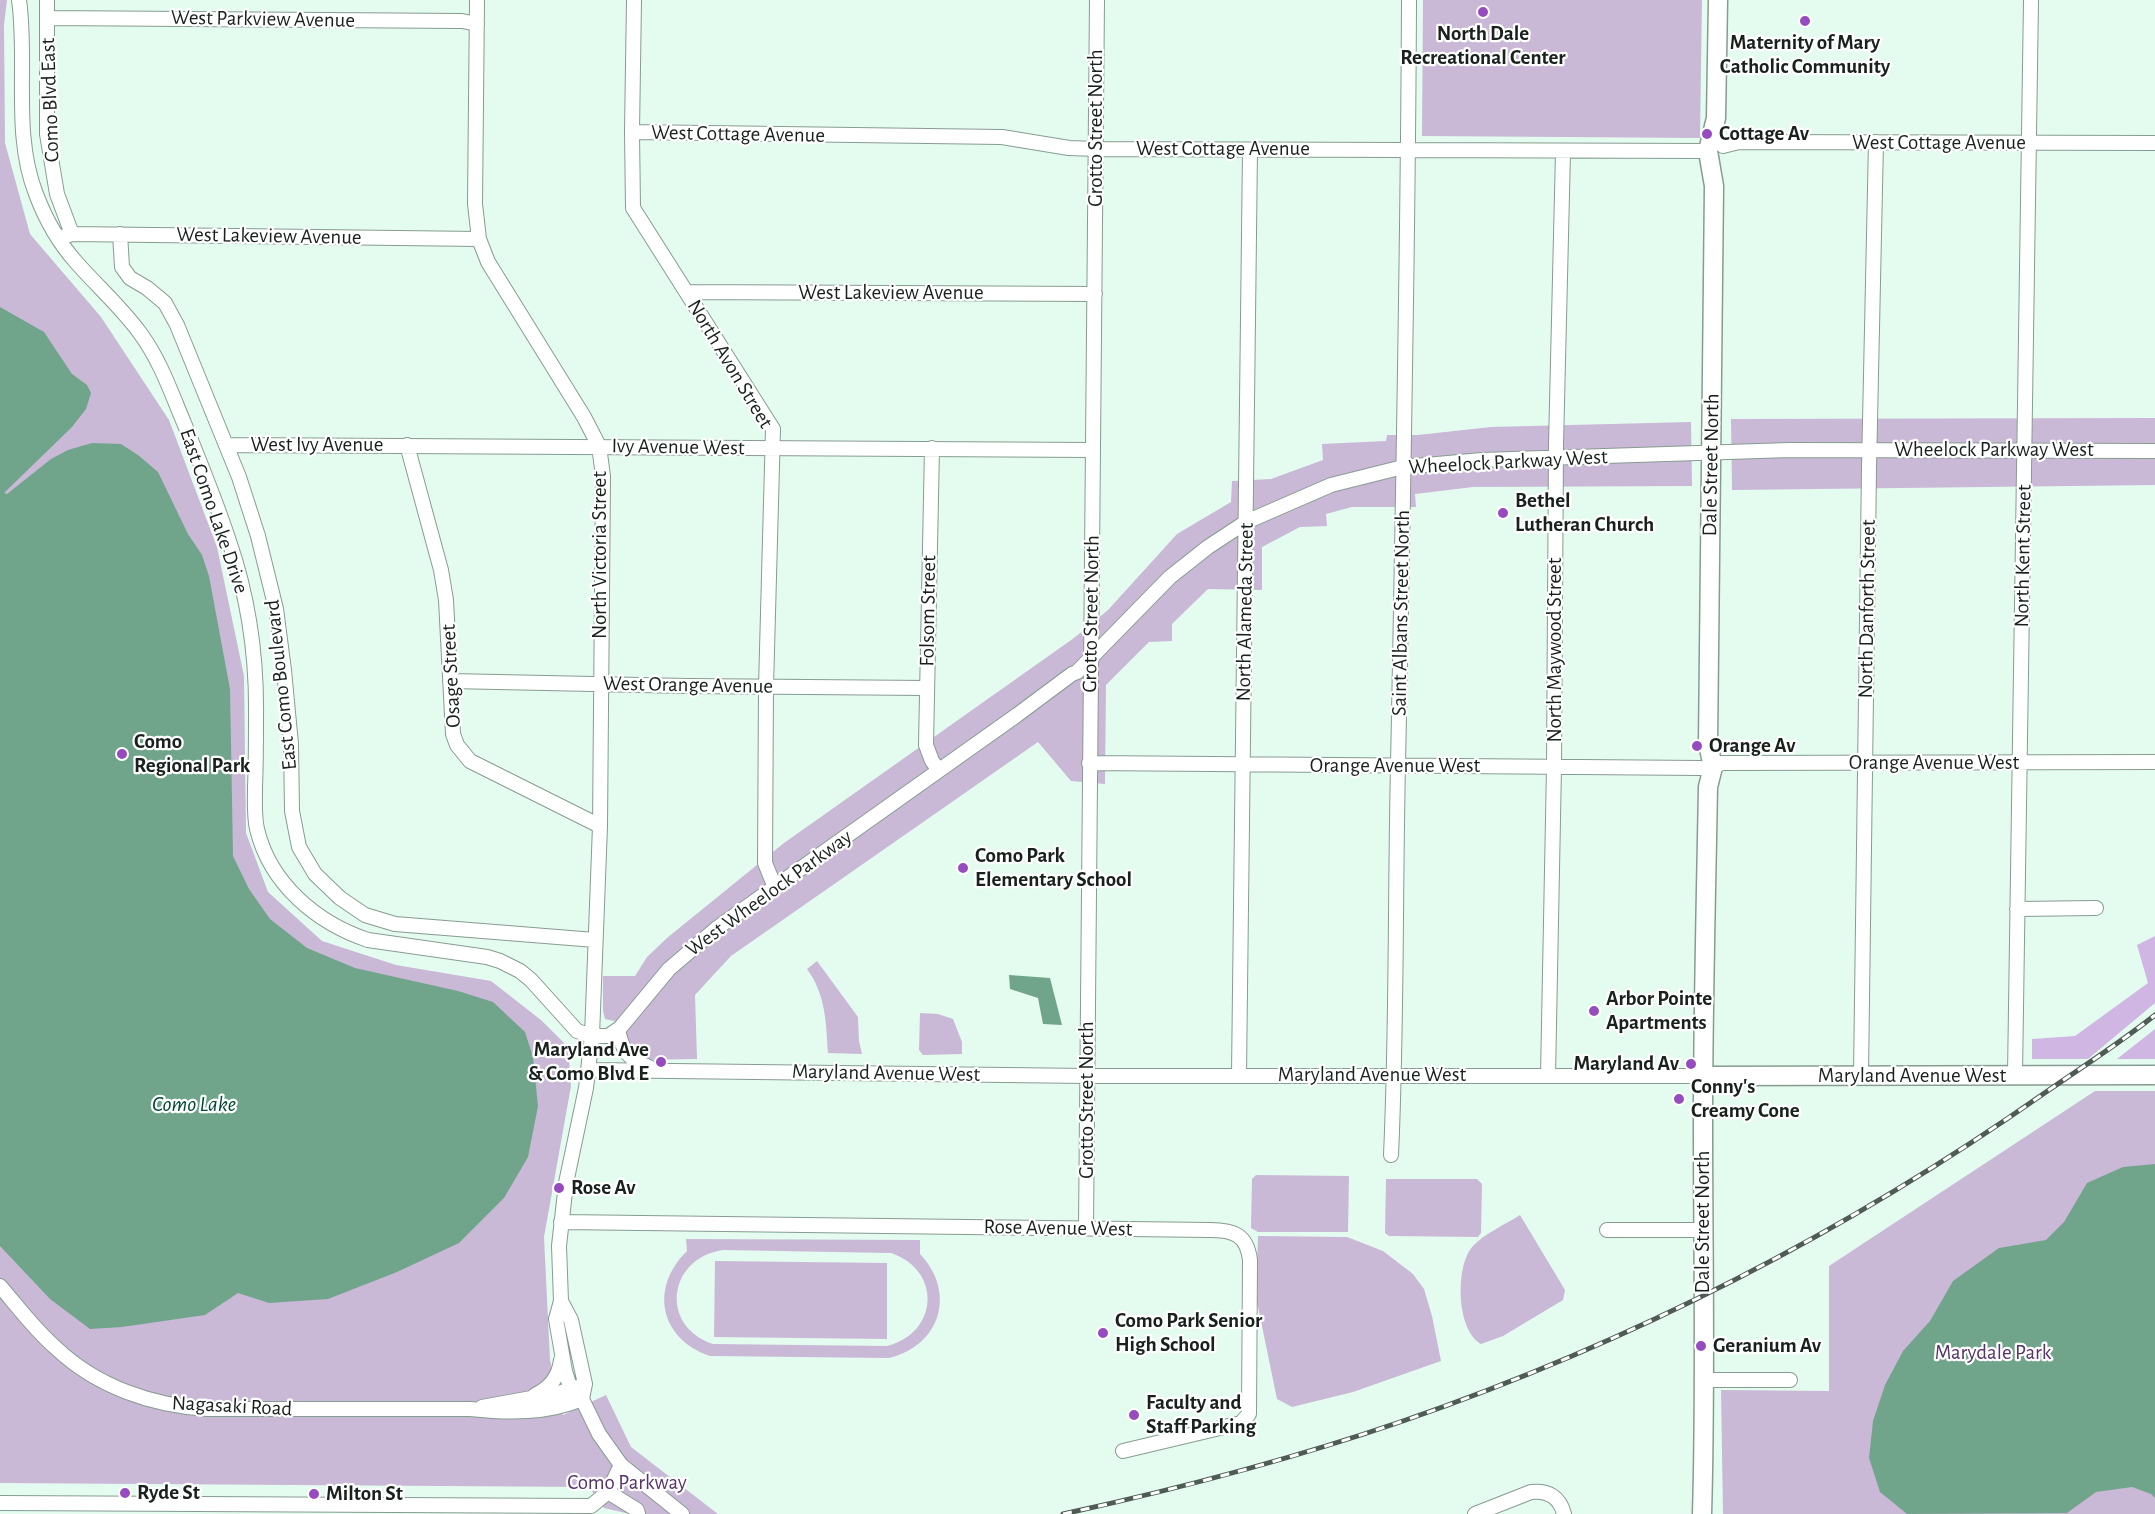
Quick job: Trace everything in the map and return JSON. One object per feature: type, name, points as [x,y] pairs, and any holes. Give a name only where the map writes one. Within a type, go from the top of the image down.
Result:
[{"type":"main road","name":"Dale Street North","points":[[1702,1514],[1707,768],[1718,0]]},
{"type":"main road","name":"Maryland Avenue West","points":[[1704,1076],[2155,1075]]},
{"type":"street","name":"East Como Lake Drive","points":[[19,0],[23,43],[25,146],[36,194],[66,236],[73,259],[123,311],[153,352],[173,394],[229,540],[245,594],[253,639],[256,710],[256,828],[262,846],[281,880],[314,913],[352,934],[383,943],[487,957],[510,966],[531,980],[577,1031],[592,1036]]},
{"type":"street","name":"Como Blvd East","points":[[47,0],[47,134],[66,236]]},
{"type":"street","name":"North Victoria Street","points":[[477,0],[475,204],[479,239],[488,262],[584,417],[599,446],[603,476],[600,826],[589,1070]]},
{"type":"street","name":"North Avon Street","points":[[634,0],[633,208],[773,429],[766,687],[765,863],[774,885]]},
{"type":"street","name":"Grotto Street North","points":[[1086,1228],[1097,0]]},
{"type":"street","name":"Saint Albans Street North","points":[[1391,1155],[1409,0]]},
{"type":"street","name":"North Kent Street","points":[[2015,1075],[2031,0]]},
{"type":"street","name":"West Parkview Avenue","points":[[48,18],[462,21],[477,24]]},
{"type":"street","name":"West Cottage Avenue","points":[[632,132],[1002,137],[1069,148],[1097,149],[1563,152],[1716,149],[1739,142],[2155,144]]},
{"type":"street","name":"North Danforth Street","points":[[1861,1076],[1869,451],[1876,142]]},
{"type":"street","name":"North Alameda Street","points":[[1239,1074],[1250,150]]},
{"type":"street","name":"North Maywood Street","points":[[1548,1076],[1563,152]]},
{"type":"street","name":"West Lakeview Avenue","points":[[66,236],[120,234],[479,239]]},
{"type":"street","name":"East Como Boulevard","points":[[120,234],[122,267],[130,278],[165,303],[177,325],[226,446],[258,536],[276,609],[284,669],[291,744],[292,811],[299,847],[315,874],[340,898],[365,915],[395,924],[595,940]]},
{"type":"street","name":"West Lakeview Avenue","points":[[687,292],[1095,294]]},
{"type":"street","name":"West Ivy Avenue","points":[[226,446],[406,445]]},
{"type":"street","name":"Ivy Avenue West","points":[[406,445],[1093,450]]},
{"type":"street","name":"Osage Street","points":[[406,445],[441,570],[446,600],[453,734],[463,754],[470,761],[600,826]]},
{"type":"street","name":"Folsom Street","points":[[932,448],[926,746],[932,761],[939,770]]},
{"type":"street","name":"Wheelock Parkway West","points":[[957,758],[1077,672],[1170,577],[1208,547],[1246,522],[1331,485],[1403,467],[1467,461],[1711,452],[2155,451]]},
{"type":"street","name":"West Orange Avenue","points":[[450,681],[926,688]]},
{"type":"street","name":"West Wheelock Parkway","points":[[618,1030],[669,969],[703,939],[774,885],[957,758]]},
{"type":"street","name":"Orange Avenue West","points":[[1089,763],[1707,768],[1722,764],[2155,762]]},
{"type":"street","points":[[2017,909],[2096,908]]},
{"type":"street","points":[[592,1036],[608,1036],[618,1030],[620,1041],[628,1056],[656,1070]]},
{"type":"street","points":[[589,1070],[566,1183],[561,1222],[559,1268],[561,1300],[556,1319],[565,1371],[599,1434],[621,1464],[682,1514]]},
{"type":"street","name":"Maryland Avenue West","points":[[589,1070],[1088,1076],[1239,1074],[1704,1076]]},
{"type":"street","name":"Rose Avenue West","points":[[561,1222],[1210,1230],[1233,1233],[1243,1239],[1249,1248],[1249,1414],[1241,1423],[1124,1451]]},
{"type":"street","points":[[1607,1230],[1705,1230]]},
{"type":"street","name":"Nagasaki Road","points":[[0,1286],[42,1335],[70,1361],[100,1380],[152,1401],[208,1409],[470,1409]]},
{"type":"street","points":[[470,1409],[501,1412],[543,1410],[562,1407],[577,1394],[585,1384],[571,1320],[561,1300]]},
{"type":"street","points":[[528,1398],[543,1391],[553,1382],[559,1373],[562,1355]]},
{"type":"street","points":[[1704,1380],[1790,1380]]},
{"type":"street","points":[[470,1409],[528,1398],[577,1394]]},
{"type":"street","points":[[0,1503],[96,1509],[470,1509],[591,1506],[608,1492],[621,1464]]},
{"type":"street","points":[[1475,1514],[1539,1491],[1553,1495],[1558,1500],[1564,1514]]},
{"type":"street","points":[[608,1492],[637,1510],[638,1514]]},
{"type":"green space","name":"Como Lake","points":[[0,0],[7,0],[4,25],[5,143],[30,234],[101,317],[169,420],[217,547],[244,676],[246,833],[268,892],[322,941],[396,965],[491,981],[541,1020],[568,1047],[571,1086],[544,1237],[550,1360],[563,1415],[606,1395],[631,1447],[718,1514],[630,1514],[604,1508],[589,1487],[0,1483]]},
{"type":"green space","points":[[1423,0],[1702,0],[1700,138],[1422,136]]},
{"type":"green space","points":[[2155,418],[2155,485],[1732,490],[1731,419]]},
{"type":"green space","points":[[1691,422],[1692,486],[1473,487],[1415,494],[1416,507],[1352,507],[1326,514],[1327,526],[1300,527],[1262,547],[1262,590],[1208,589],[1172,624],[1172,641],[1149,642],[1106,685],[1105,784],[1071,781],[1038,742],[731,956],[695,995],[697,1059],[641,1060],[628,1044],[627,1035],[614,1021],[605,1019],[603,976],[635,976],[647,957],[667,938],[784,843],[1074,638],[1108,610],[1177,534],[1231,502],[1232,481],[1271,479],[1323,460],[1322,444],[1386,441],[1387,435],[1418,435],[1491,427]]},
{"type":"green space","points":[[817,961],[858,1017],[862,1054],[828,1053],[821,999],[807,969]]},
{"type":"green space","points":[[920,1013],[938,1014],[953,1019],[962,1042],[962,1054],[923,1055],[919,1050]]},
{"type":"green space","name":"Marydale Park","points":[[2095,1091],[2155,1091],[2155,1514],[1723,1514],[1721,1390],[1829,1391],[1829,1266]]},
{"type":"green space","points":[[1256,1175],[1349,1176],[1348,1232],[1258,1232],[1251,1228],[1252,1179]]},
{"type":"green space","points":[[1386,1179],[1477,1179],[1482,1184],[1481,1233],[1478,1237],[1389,1236],[1385,1233]]},
{"type":"green space","points":[[1520,1215],[1565,1290],[1563,1300],[1503,1336],[1481,1344],[1473,1337],[1463,1312],[1461,1282],[1463,1267],[1473,1246],[1489,1233]]},
{"type":"green space","points":[[1258,1236],[1347,1237],[1383,1251],[1413,1274],[1424,1289],[1441,1361],[1353,1392],[1292,1407],[1277,1399],[1256,1297]]},
{"type":"green space","points":[[686,1239],[920,1240],[920,1254],[931,1269],[938,1285],[940,1301],[938,1316],[931,1330],[921,1342],[906,1352],[889,1358],[710,1356],[693,1348],[680,1338],[671,1325],[666,1311],[664,1296],[668,1281],[675,1265],[687,1251]],"holes":[[[723,1250],[891,1253],[908,1261],[919,1273],[926,1286],[928,1301],[925,1315],[917,1328],[904,1339],[887,1346],[713,1344],[696,1335],[684,1323],[678,1308],[677,1293],[681,1279],[691,1266],[705,1256]]]},
{"type":"green space","points":[[715,1261],[887,1263],[887,1339],[714,1337]]},
{"type":"shaded area","points":[[2155,936],[2155,1003],[2088,1059],[2032,1059],[2032,1039],[2075,1036],[2148,983],[2137,945]]},
{"type":"shaded area","points":[[2155,1029],[2155,1059],[2117,1059]]},
{"type":"water","name":"Como Lake","points":[[0,307],[44,332],[72,374],[87,385],[91,393],[86,409],[72,427],[4,493],[7,494],[51,459],[68,450],[92,443],[121,444],[158,472],[188,534],[202,555],[209,576],[230,689],[233,856],[249,889],[270,919],[307,948],[355,968],[458,991],[493,1002],[525,1032],[533,1057],[538,1106],[528,1157],[504,1198],[459,1243],[397,1272],[328,1299],[269,1303],[238,1293],[205,1315],[122,1327],[90,1329],[50,1299],[0,1246]]},
{"type":"water","points":[[1009,975],[1050,978],[1062,1025],[1043,1024],[1038,998],[1010,989]]},
{"type":"water","points":[[2155,1164],[2155,1498],[2151,1494],[2132,1487],[2096,1492],[2067,1513],[1907,1514],[1880,1492],[1869,1458],[1873,1421],[1885,1385],[1903,1351],[1930,1321],[1953,1281],[1999,1248],[2046,1240],[2064,1222],[2087,1183],[2123,1167]]},
{"type":"railway","points":[[1063,1514],[1234,1472],[1361,1435],[1488,1390],[1655,1319],[1736,1279],[1894,1191],[1971,1143],[2101,1055],[2155,1015]]},
{"type":"place","name":"North Dale Recreational Center","points":[[1483,12]]},
{"type":"place","name":"Maternity of Mary Catholic Community","points":[[1805,21]]},
{"type":"place","name":"Cottage Av","points":[[1707,134]]},
{"type":"place","name":"Bethel Lutheran Church","points":[[1503,513]]},
{"type":"place","name":"Orange Av","points":[[1697,746]]},
{"type":"place","name":"Como Regional Park","points":[[122,754]]},
{"type":"place","name":"Como Park Elementary School","points":[[963,868]]},
{"type":"place","name":"Arbor Pointe Apartments","points":[[1594,1011]]},
{"type":"place","name":"Maryland Ave & Como Blvd E","points":[[661,1062]]},
{"type":"place","name":"Maryland Av","points":[[1691,1064]]},
{"type":"place","name":"Conny's Creamy Cone","points":[[1679,1099]]},
{"type":"place","name":"Rose Av","points":[[559,1188]]},
{"type":"place","name":"Como Park Senior High School","points":[[1103,1333]]},
{"type":"place","name":"Geranium Av","points":[[1701,1346]]},
{"type":"place","name":"Faculty and Staff Parking","points":[[1134,1415]]},
{"type":"place","name":"Ryde St","points":[[125,1493]]},
{"type":"place","name":"Milton St","points":[[314,1494]]},
{"type":"park label","name":"Como Parkway","points":[[627,1483]]}]
